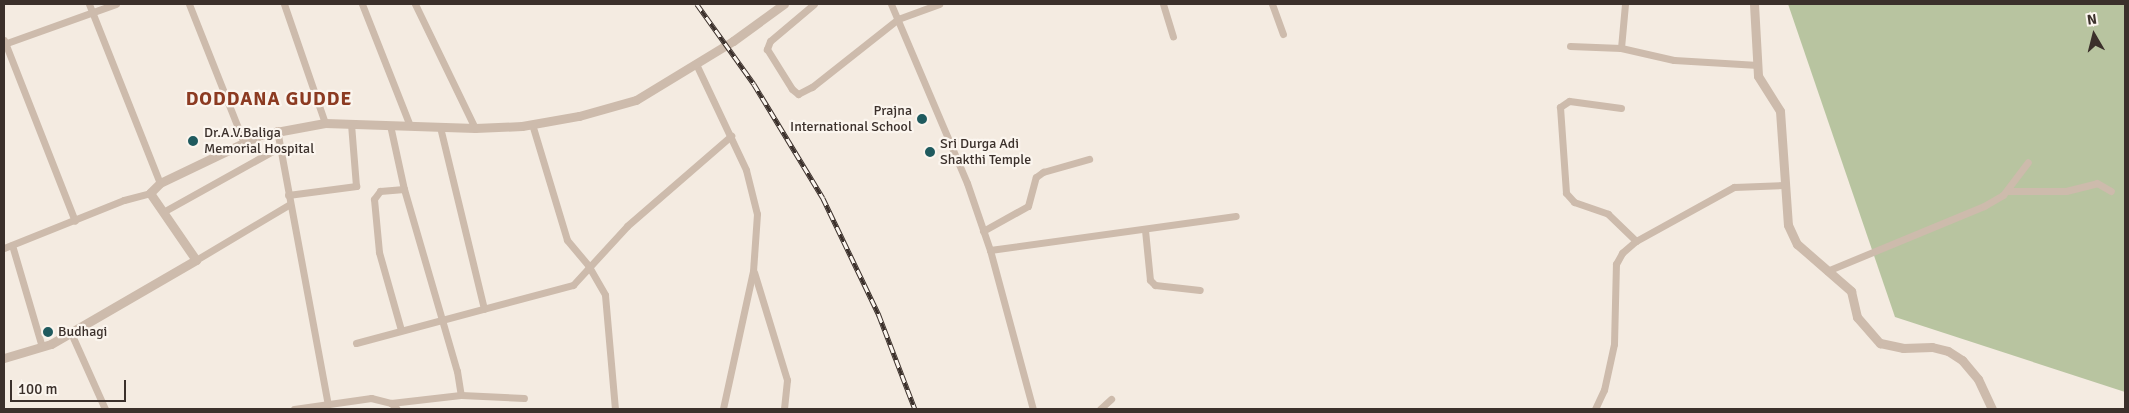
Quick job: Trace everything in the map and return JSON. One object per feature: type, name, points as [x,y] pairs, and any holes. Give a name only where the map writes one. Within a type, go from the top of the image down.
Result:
[{"type":"street","points":[[89,4],[160,183]]},
{"type":"street","points":[[75,221],[4,42],[116,4]]},
{"type":"street","points":[[189,4],[244,143]]},
{"type":"street","points":[[284,4],[325,123]]},
{"type":"street","points":[[362,4],[410,126]]},
{"type":"street","points":[[416,4],[475,128]]},
{"type":"street","points":[[4,248],[150,193],[160,183],[244,143],[277,130],[325,123],[475,128],[532,124],[579,116],[636,100],[718,51],[784,4]]},
{"type":"street","points":[[814,4],[770,41],[768,49],[792,89],[798,94],[812,86],[898,19],[938,4]]},
{"type":"street","points":[[892,4],[967,182],[990,250],[1033,409]]},
{"type":"street","points":[[1163,4],[1173,36]]},
{"type":"street","points":[[1272,4],[1283,34]]},
{"type":"street","points":[[1621,48],[1625,4]]},
{"type":"street","points":[[1754,4],[1758,76],[1780,111],[1783,185],[1788,225],[1798,244],[1851,292],[1858,317],[1880,344],[1903,348],[1932,346],[1948,351],[1962,360],[1978,379],[1992,409]]},
{"type":"street","points":[[1570,46],[1621,48],[1674,60],[1758,65]]},
{"type":"street","points":[[696,64],[746,170],[757,214],[753,270],[723,409]]},
{"type":"street","points":[[1621,108],[1568,102],[1560,107],[1566,193],[1574,202],[1608,214],[1636,241]]},
{"type":"street","points":[[288,194],[356,186],[351,124]]},
{"type":"street","points":[[532,124],[567,240],[588,265],[605,295],[616,409]]},
{"type":"street","points":[[390,125],[404,189],[457,371],[461,395]]},
{"type":"street","points":[[440,127],[484,309]]},
{"type":"street","points":[[277,130],[328,404]]},
{"type":"street","points":[[356,344],[442,318],[484,309],[573,285],[588,265],[628,226],[731,136]]},
{"type":"street","points":[[163,212],[280,147]]},
{"type":"street","points":[[983,231],[1028,206],[1036,177],[1043,172],[1089,160]]},
{"type":"street","points":[[1826,271],[1984,206],[2007,191],[2028,162]]},
{"type":"street","points":[[2007,191],[2066,191],[2097,183],[2111,191]]},
{"type":"street","points":[[1594,409],[1604,390],[1614,344],[1616,264],[1622,253],[1636,241],[1734,187],[1783,185]]},
{"type":"street","points":[[401,330],[379,252],[374,199],[380,191],[404,189]]},
{"type":"street","points":[[150,193],[196,260]]},
{"type":"street","points":[[4,358],[42,347],[71,333],[290,204]]},
{"type":"street","points":[[990,250],[1236,216]]},
{"type":"street","points":[[1145,230],[1150,280],[1155,285],[1200,290]]},
{"type":"street","points":[[12,245],[42,347]]},
{"type":"street","points":[[753,270],[787,380],[784,409]]},
{"type":"street","points":[[71,333],[105,409]]},
{"type":"street","points":[[294,409],[371,398],[391,403],[461,395],[524,398]]},
{"type":"street","points":[[1100,409],[1111,399]]},
{"type":"street","points":[[391,403],[397,409]]},
{"type":"green space","points":[[1788,4],[2125,4],[2125,392],[1895,317]]},
{"type":"railway","points":[[697,4],[754,84],[823,198],[879,315],[915,409]]},
{"type":"place","name":"Prajna International School","points":[[922,119]]},
{"type":"place","name":"Dr.A.V.Baliga Memorial Hospital","points":[[193,141]]},
{"type":"place","name":"Sri Durga Adi Shakthi Temple","points":[[930,152]]},
{"type":"place","name":"Budhagi","points":[[48,332]]},
{"type":"district","name":"DODDANA GUDDE","points":[[269,100]]}]
